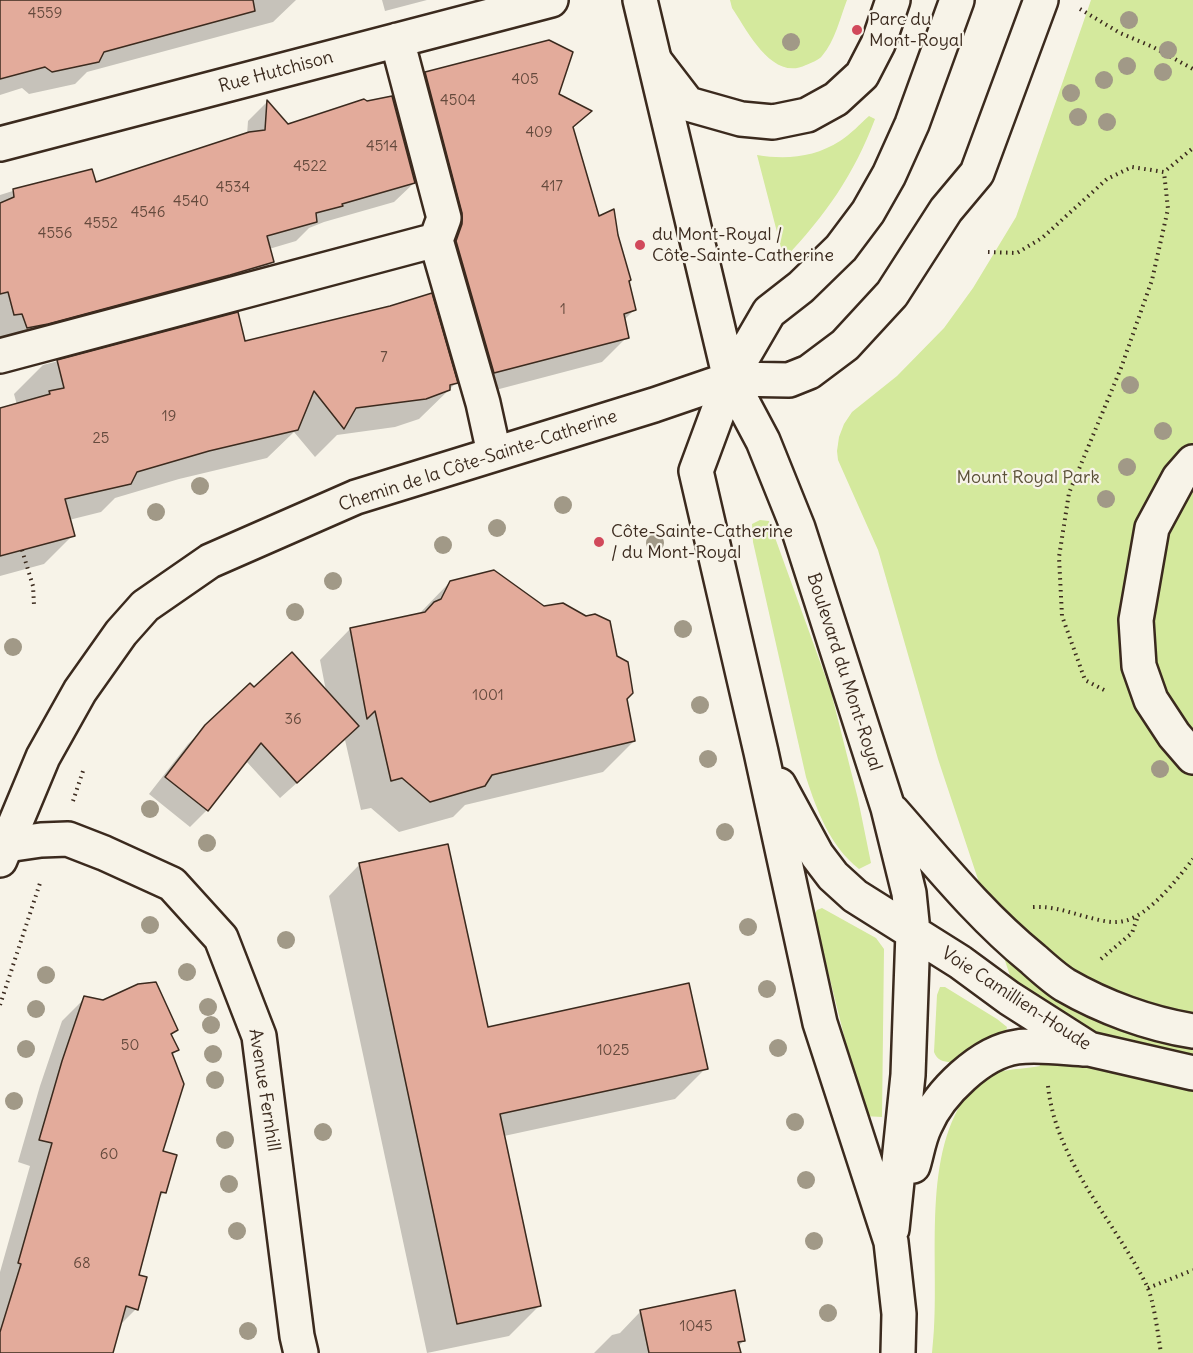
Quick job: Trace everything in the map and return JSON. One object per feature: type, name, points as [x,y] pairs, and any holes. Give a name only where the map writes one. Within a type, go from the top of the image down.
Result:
[{"type":"street","name":"Rue Hutchison","points":[[0,144],[551,0]]},
{"type":"street","points":[[640,0],[730,379]]},
{"type":"street","points":[[655,61],[688,104],[741,119],[773,122],[807,115],[836,99],[862,75],[878,44],[893,0]]},
{"type":"street","points":[[730,379],[769,312],[801,287],[841,248],[868,212],[889,175],[912,124],[957,0]]},
{"type":"street","name":"Chemin de la Côte-Sainte-Catherine","points":[[2,851],[43,757],[80,691],[121,633],[145,606],[210,561],[356,497],[654,405],[730,379],[789,380],[809,372],[845,345],[892,294],[946,210],[977,173],[1041,0]]},
{"type":"street","points":[[397,40],[444,218],[436,240],[483,403],[494,453]]},
{"type":"street","points":[[0,356],[436,240]]},
{"type":"street","name":"Boulevard du Mont-Royal","points":[[730,379],[696,471],[761,752],[820,1023],[891,1242],[899,1314],[898,1353]]},
{"type":"street","name":"Boulevard du Mont-Royal","points":[[730,379],[763,441],[798,528],[888,808],[909,893],[913,932],[908,1075],[891,1242]]},
{"type":"street","points":[[1193,462],[1179,478],[1152,528],[1143,569],[1136,620],[1139,666],[1151,700],[1174,735],[1193,757]]},
{"type":"street","name":"Boulevard du Mont-Royal","points":[[761,752],[817,855],[833,876],[855,896],[913,932]]},
{"type":"street","points":[[888,808],[999,931],[1063,984],[1126,1013],[1178,1029],[1193,1031]]},
{"type":"street","name":"Avenue Fernhill","points":[[2,851],[41,840],[69,839],[172,884],[221,938],[259,1036],[301,1353]]},
{"type":"street","name":"Voie Camillien-Houde","points":[[913,932],[1089,1049],[1193,1073]]},
{"type":"street","points":[[891,1242],[925,1125],[946,1093],[969,1070],[995,1055],[1017,1047],[1089,1049]]},
{"type":"path","points":[[1080,9],[1119,33],[1153,47],[1193,69]]},
{"type":"path","points":[[988,252],[1017,253],[1042,238],[1107,179],[1132,167],[1164,172],[1193,148]]},
{"type":"path","points":[[1151,700],[1112,694],[1085,680],[1062,616],[1059,557],[1069,493],[1120,368],[1152,280],[1168,209],[1164,172]]},
{"type":"path","points":[[22,550],[33,586],[34,604]]},
{"type":"path","points":[[73,801],[86,761]]},
{"type":"path","points":[[1030,907],[1047,906],[1113,922],[1126,921],[1152,905],[1193,859]]},
{"type":"path","points":[[0,1005],[42,877]]},
{"type":"path","points":[[1095,964],[1132,933],[1139,915]]},
{"type":"path","points":[[1047,1080],[1050,1103],[1069,1156],[1148,1288],[1161,1353]]},
{"type":"path","points":[[1148,1288],[1193,1270]]},
{"type":"green space","points":[[730,0],[847,0],[827,50],[819,59],[794,68],[782,66],[762,51],[732,8]]},
{"type":"green space","name":"Mount Royal Park","points":[[1091,0],[1193,0],[1193,1353],[932,1353],[937,1191],[941,1159],[949,1129],[965,1096],[978,1081],[1000,1072],[1040,1066],[938,759],[878,550],[838,460],[837,451],[844,424],[852,412],[897,376],[944,328],[973,288],[1016,217]]},
{"type":"green space","points":[[869,116],[875,119],[848,177],[813,227],[784,259],[757,155],[790,157],[821,151],[844,138]]},
{"type":"green space","points":[[760,520],[769,521],[831,692],[858,799],[871,863],[859,869],[832,839],[806,777],[753,542],[752,524]]},
{"type":"green space","points":[[822,908],[876,938],[884,949],[882,1117],[864,1116],[814,915]]},
{"type":"green space","points":[[940,987],[945,987],[997,1019],[1007,1027],[1006,1031],[984,1040],[951,1062],[939,1059],[934,1052],[937,995]]},
{"type":"building","points":[[0,0],[253,0],[255,11],[104,52],[99,62],[52,72],[45,67],[0,79]]},
{"type":"building","points":[[549,40],[573,52],[559,94],[592,111],[573,127],[599,216],[614,209],[636,310],[624,314],[629,338],[494,373],[456,241],[462,224],[462,213],[425,72]]},
{"type":"building","points":[[392,96],[415,183],[316,213],[317,222],[267,236],[274,262],[27,328],[22,314],[14,315],[8,292],[0,294],[0,203],[14,197],[13,189],[92,169],[96,182],[249,132],[265,130],[267,100],[288,124],[364,99],[367,101]]},
{"type":"building","points":[[432,293],[458,383],[450,385],[450,390],[426,399],[356,408],[344,429],[314,391],[298,430],[209,451],[137,472],[131,484],[65,499],[75,536],[0,556],[0,408],[64,388],[57,360],[238,312],[245,341],[390,306]]},
{"type":"building","points":[[494,570],[544,606],[563,603],[586,616],[595,614],[610,621],[617,656],[628,662],[633,693],[627,699],[635,741],[492,775],[485,786],[430,802],[402,778],[391,781],[375,711],[367,719],[350,628],[425,612],[434,602],[441,599],[450,581]]},
{"type":"building","points":[[292,652],[359,726],[297,783],[261,743],[208,811],[165,777],[205,725],[250,683],[254,687]]},
{"type":"building","points":[[448,844],[488,1027],[689,983],[708,1069],[500,1114],[541,1306],[457,1324],[359,863]]},
{"type":"building","points":[[156,982],[178,1030],[171,1034],[179,1050],[172,1053],[184,1084],[163,1151],[177,1155],[166,1193],[161,1192],[139,1275],[147,1277],[138,1310],[126,1306],[113,1353],[0,1353],[0,1332],[21,1264],[18,1263],[52,1143],[39,1140],[84,996],[103,1000],[138,984]]},
{"type":"building","points":[[735,1290],[745,1341],[738,1342],[741,1353],[649,1353],[640,1310]]},
{"type":"place","name":"Parc du Mont-Royal","points":[[857,30]]},
{"type":"place","name":"du Mont-Royal / Côte-Sainte-Catherine","points":[[640,245]]},
{"type":"place","name":"Côte-Sainte-Catherine / du Mont-Royal","points":[[599,542]]}]
